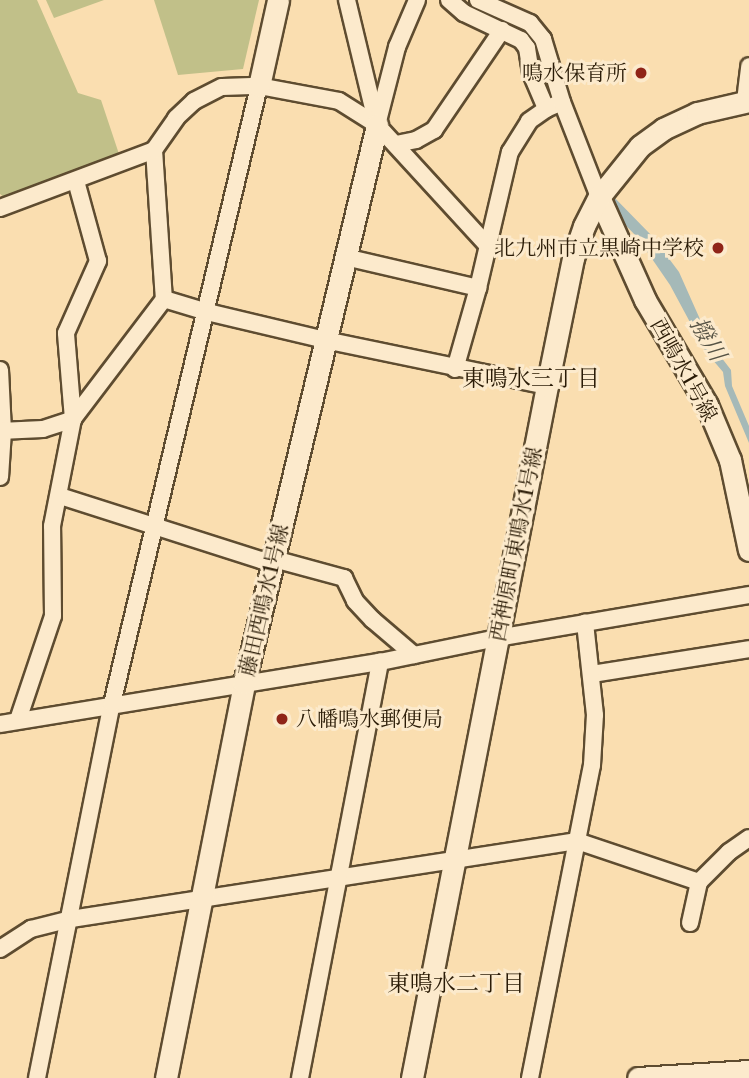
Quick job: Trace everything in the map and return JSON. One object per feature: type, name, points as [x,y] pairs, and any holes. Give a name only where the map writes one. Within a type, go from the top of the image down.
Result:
[{"type":"street","points":[[37,1078],[112,704],[278,0]]},
{"type":"street","points":[[347,0],[377,125]]},
{"type":"street","points":[[377,125],[397,47],[417,0]]},
{"type":"street","points":[[449,0],[464,13],[521,40],[527,48],[531,73],[546,109]]},
{"type":"street","points":[[478,0],[530,23],[543,39],[562,102],[599,197]]},
{"type":"street","points":[[396,144],[416,141],[434,130],[502,30]]},
{"type":"street","points":[[747,101],[749,66]]},
{"type":"street","points":[[0,208],[154,150],[176,118],[194,101],[222,87],[259,86],[339,101],[377,125],[488,246]]},
{"type":"street","name":"西神原町東鳴水1号線","points":[[412,1078],[547,387],[573,258],[583,226],[599,197],[640,146],[663,129],[697,113],[747,101]]},
{"type":"street","points":[[455,369],[478,288],[510,152],[529,121],[562,102]]},
{"type":"street","name":"藤田西鳴水1号線","points":[[166,1078],[244,683],[377,125]]},
{"type":"street","points":[[2,431],[43,429],[73,419],[164,299],[154,150]]},
{"type":"street","points":[[18,720],[52,616],[52,526],[73,419],[66,333],[98,261],[76,181]]},
{"type":"street","name":"西鳴水1号線","points":[[599,197],[645,300],[707,405],[730,460],[749,550]]},
{"type":"street","points":[[345,257],[478,288]]},
{"type":"street","points":[[164,299],[206,312],[325,340],[547,387]]},
{"type":"street","points":[[0,370],[0,477]]},
{"type":"street","points":[[60,496],[261,559],[274,559],[344,578],[355,601],[414,655]]},
{"type":"street","points":[[0,724],[380,662],[497,638],[749,595]]},
{"type":"street","points":[[530,1078],[592,765],[595,715],[585,623]]},
{"type":"street","points":[[592,674],[749,649]]},
{"type":"street","points":[[300,1078],[380,662]]},
{"type":"street","points":[[690,923],[699,882],[729,852],[749,838]]},
{"type":"street","points":[[0,949],[32,929],[71,919],[576,841],[699,882]]},
{"type":"street","points":[[638,1078],[749,1071]]},
{"type":"shaded area","points":[[0,0],[37,0],[78,93],[101,100],[119,154],[5,198],[0,194]]},
{"type":"shaded area","points":[[46,0],[104,0],[54,18]]},
{"type":"shaded area","points":[[154,0],[259,0],[243,69],[178,75]]},
{"type":"water","name":"撥川","points":[[609,192],[652,236],[679,272],[711,344],[731,370],[732,386],[749,426],[749,443],[725,386],[723,372],[706,352],[670,285],[637,237],[602,201]]},
{"type":"waterway","points":[[464,3],[526,34],[535,45],[546,90]]},
{"type":"place","name":"鳴水保育所","points":[[641,73]]},
{"type":"place","name":"北九州市立黒崎中学校","points":[[718,248]]},
{"type":"place","name":"八幡鳴水郵便局","points":[[282,719]]},
{"type":"district","name":"東鳴水三丁目","points":[[531,378]]},
{"type":"district","name":"東鳴水二丁目","points":[[456,983]]}]
